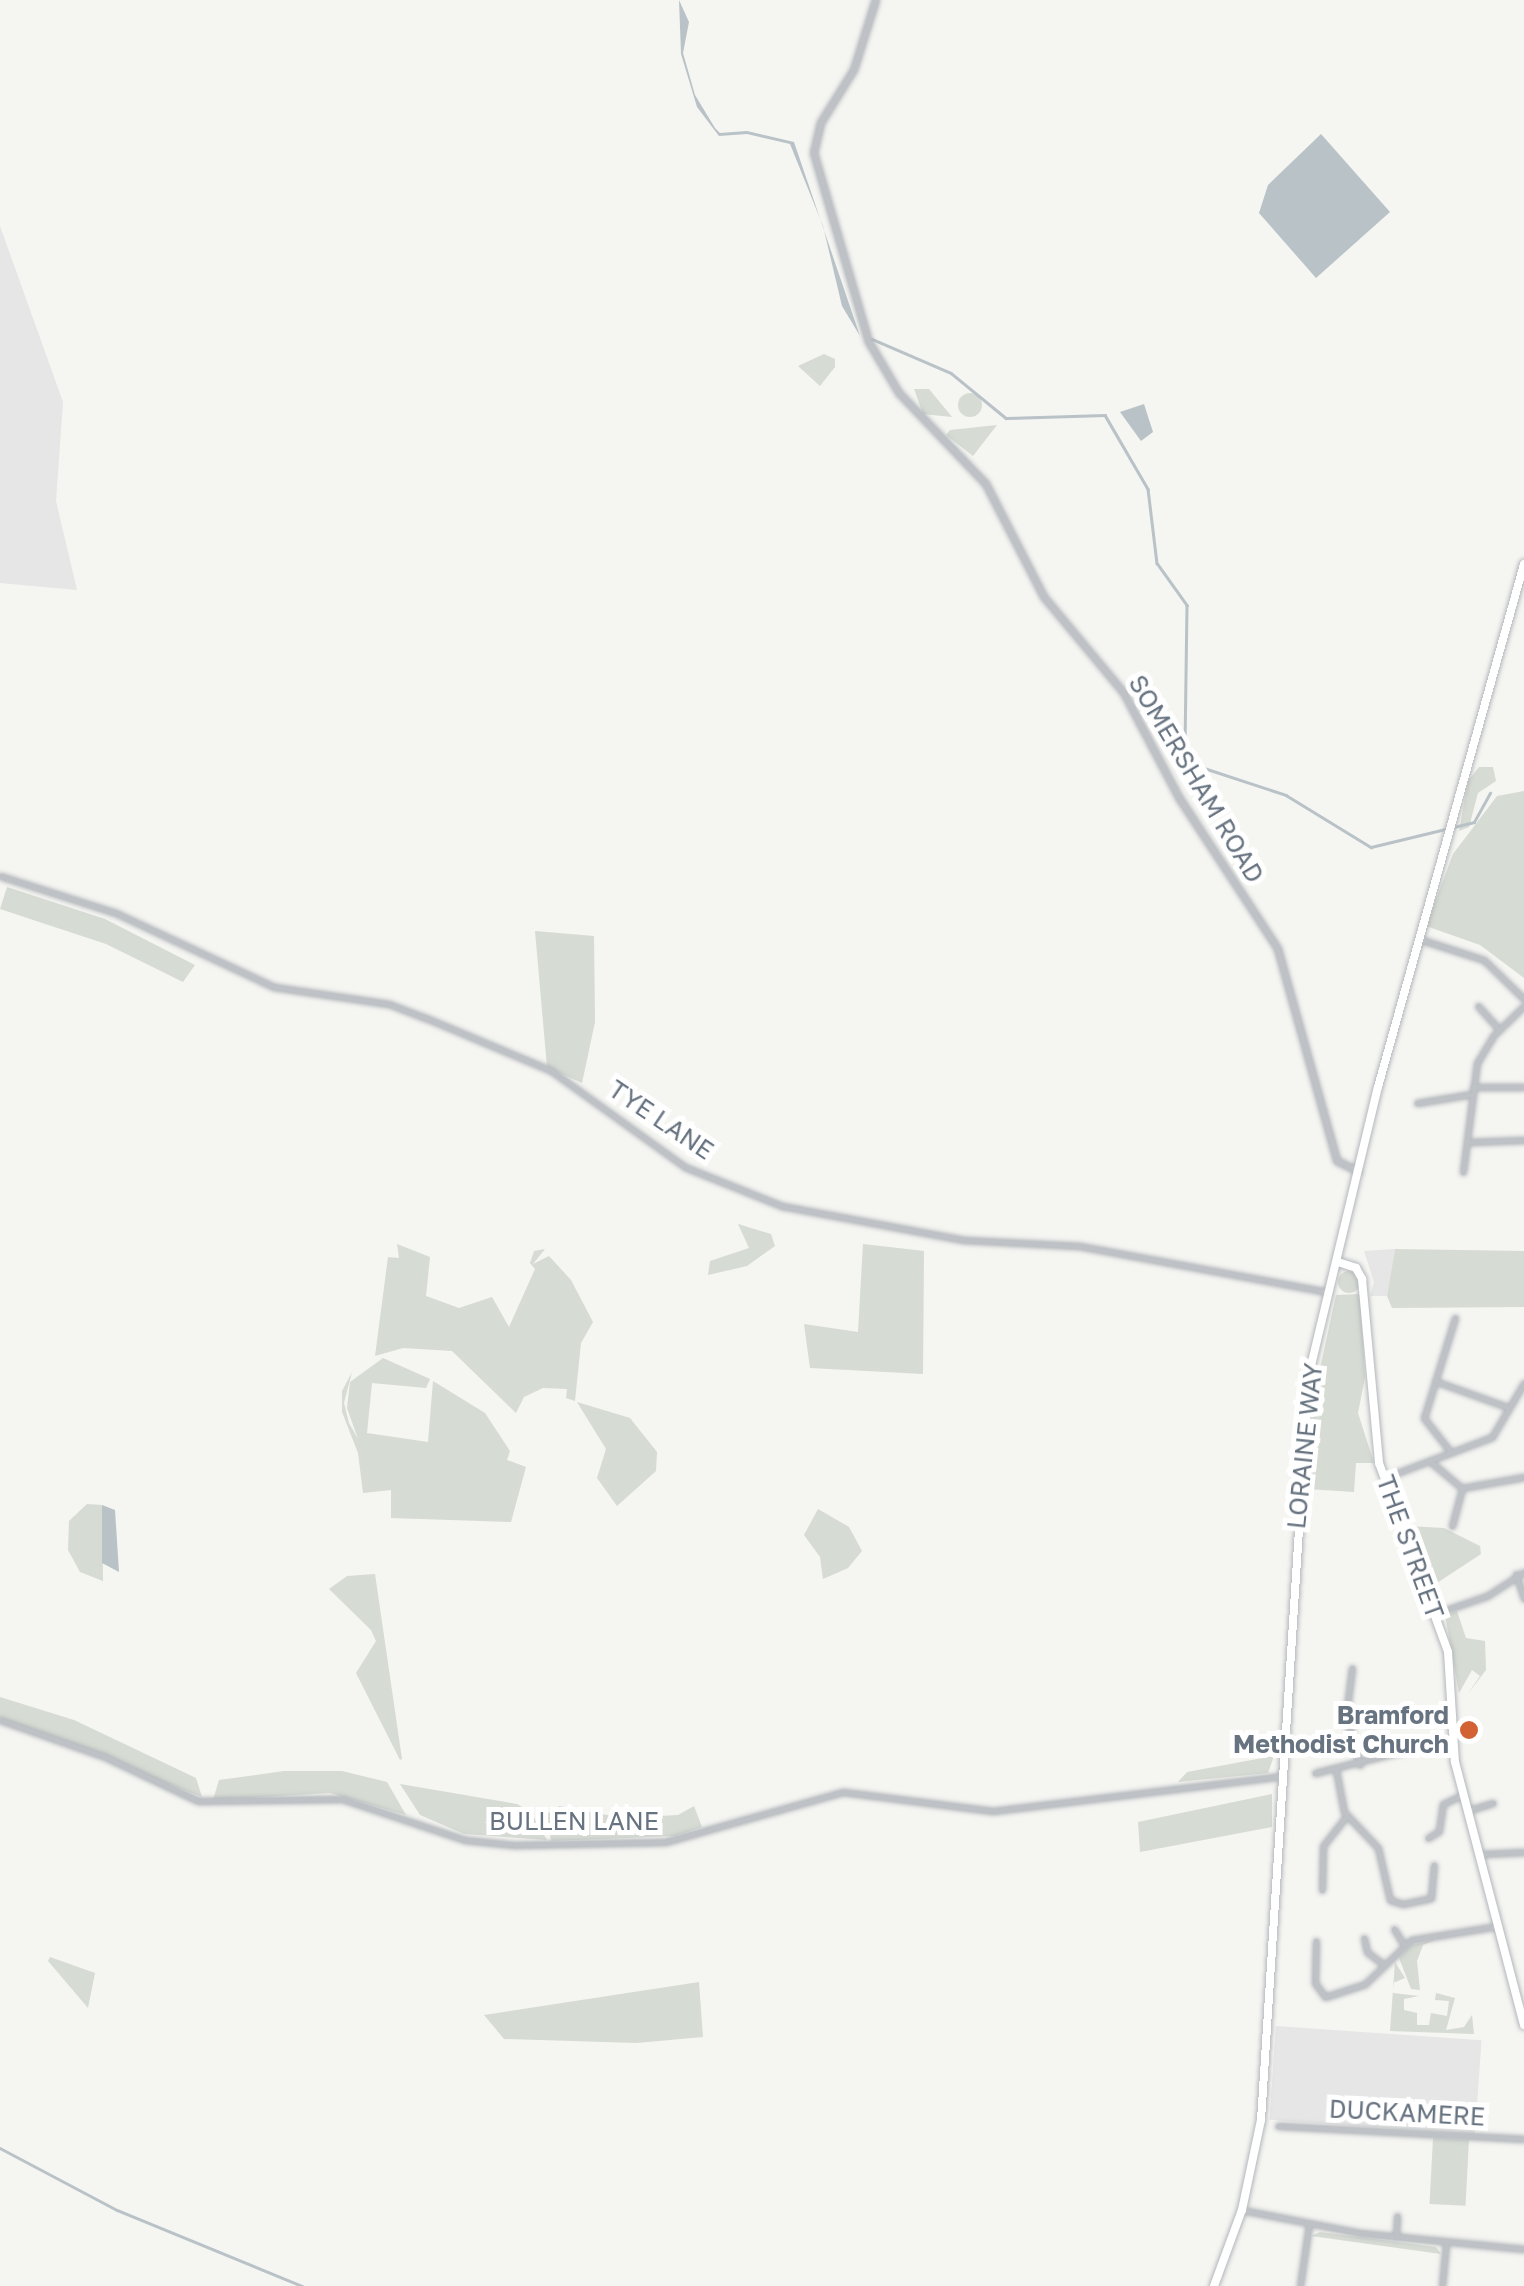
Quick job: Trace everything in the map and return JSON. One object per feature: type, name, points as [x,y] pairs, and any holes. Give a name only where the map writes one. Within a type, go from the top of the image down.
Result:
[{"type":"main road","name":"LORAINE WAY","points":[[1214,2286],[1242,2210],[1264,2087],[1300,1459],[1309,1374],[1419,939],[1524,564]]},
{"type":"main road","name":"THE STREET","points":[[1338,1262],[1358,1270],[1363,1284],[1369,1394],[1384,1478],[1436,1613],[1451,1666],[1454,1750],[1524,2025]]},
{"type":"street","name":"SOMERSHAM ROAD","points":[[876,0],[854,70],[821,123],[814,153],[868,342],[899,393],[986,484],[1044,597],[1124,692],[1180,799],[1278,948],[1337,1160],[1360,1172]]},
{"type":"street","name":"TYE LANE","points":[[0,876],[116,913],[274,987],[389,1004],[550,1070],[685,1167],[782,1206],[964,1240],[1080,1246],[1248,1282],[1331,1292]]},
{"type":"street","points":[[1419,939],[1484,960],[1524,998]]},
{"type":"street","points":[[1478,1006],[1499,1029]]},
{"type":"street","points":[[1463,1172],[1470,1142],[1472,1091],[1482,1052],[1524,1006]]},
{"type":"street","points":[[1416,1103],[1472,1091],[1524,1088]]},
{"type":"street","points":[[1470,1142],[1524,1140]]},
{"type":"street","points":[[1449,1450],[1424,1418],[1455,1318]]},
{"type":"street","points":[[1435,1381],[1507,1407]]},
{"type":"street","points":[[1384,1478],[1432,1463],[1449,1450],[1494,1436],[1524,1383]]},
{"type":"street","points":[[1432,1463],[1462,1488],[1524,1477]]},
{"type":"street","points":[[1452,1526],[1462,1488]]},
{"type":"street","points":[[1436,1613],[1487,1596],[1524,1572]]},
{"type":"street","points":[[1516,1574],[1524,1599]]},
{"type":"street","points":[[1352,1669],[1346,1716],[1360,1765]]},
{"type":"street","name":"BULLEN LANE","points":[[0,1720],[103,1756],[198,1801],[342,1799],[464,1840],[514,1845],[677,1840],[843,1792],[993,1811],[1282,1776]]},
{"type":"street","points":[[1315,1773],[1360,1765],[1417,1747],[1454,1750]]},
{"type":"street","points":[[1336,1770],[1346,1817],[1378,1848],[1392,1902],[1432,1898],[1434,1865]]},
{"type":"street","points":[[1428,1838],[1439,1831],[1438,1817],[1446,1802],[1464,1794]]},
{"type":"street","points":[[1470,1810],[1493,1803]]},
{"type":"street","points":[[1322,1890],[1325,1842],[1346,1817]]},
{"type":"street","points":[[1429,1819],[1438,1817]]},
{"type":"street","points":[[1482,1854],[1524,1852]]},
{"type":"street","points":[[1316,1940],[1315,1983],[1321,1996],[1365,1984],[1404,1944],[1501,1926]]},
{"type":"street","points":[[1394,1929],[1404,1944]]},
{"type":"street","points":[[1364,1938],[1367,1952],[1384,1965]]},
{"type":"street","points":[[1287,2126],[1288,2118]]},
{"type":"street","name":"DUCKAMERE","points":[[1278,2126],[1524,2139]]},
{"type":"street","points":[[1242,2210],[1396,2237],[1524,2249]]},
{"type":"street","points":[[1396,2237],[1397,2216]]},
{"type":"street","points":[[1300,2286],[1310,2224]]},
{"type":"street","points":[[1442,2286],[1447,2243]]},
{"type":"shaded area","points":[[679,0],[689,22],[683,53],[695,95],[715,128],[720,133],[747,131],[794,142],[820,219],[790,144],[747,134],[719,136],[697,107],[681,54]]},
{"type":"shaded area","points":[[1321,134],[1390,212],[1316,278],[1259,213],[1268,185]]},
{"type":"shaded area","points":[[0,226],[63,402],[56,501],[77,590],[0,583]]},
{"type":"shaded area","points":[[824,230],[860,336],[842,306]]},
{"type":"shaded area","points":[[824,354],[835,359],[835,367],[820,386],[798,366]]},
{"type":"shaded area","points":[[914,389],[929,389],[952,417],[923,414]]},
{"type":"shaded area","points":[[970,393],[979,396],[979,414],[970,417],[961,414],[958,405],[961,396]]},
{"type":"shaded area","points":[[1144,404],[1153,432],[1141,441],[1120,412]]},
{"type":"shaded area","points":[[997,425],[973,456],[946,435],[950,430]]},
{"type":"shaded area","points":[[1479,767],[1493,767],[1496,781],[1478,793],[1469,827],[1459,831],[1468,781]]},
{"type":"shaded area","points":[[1524,791],[1524,978],[1480,945],[1426,926],[1453,854],[1497,796]]},
{"type":"shaded area","points":[[7,887],[105,919],[195,965],[183,982],[106,944],[0,909]]},
{"type":"shaded area","points":[[535,931],[594,936],[595,1022],[582,1083],[547,1067]]},
{"type":"shaded area","points":[[738,1224],[771,1234],[775,1246],[747,1266],[708,1275],[710,1261],[749,1248]]},
{"type":"shaded area","points":[[397,1244],[430,1257],[426,1296],[459,1308],[492,1297],[509,1327],[535,1269],[530,1263],[534,1251],[545,1249],[533,1264],[549,1256],[571,1280],[593,1322],[581,1343],[575,1401],[566,1398],[567,1389],[543,1388],[524,1397],[516,1413],[452,1351],[403,1348],[375,1356],[388,1257],[399,1258]]},
{"type":"shaded area","points":[[863,1244],[924,1251],[923,1374],[810,1368],[804,1324],[858,1332]]},
{"type":"shaded area","points":[[1395,1249],[1387,1296],[1370,1296],[1374,1282],[1364,1251]]},
{"type":"shaded area","points":[[1395,1249],[1524,1251],[1524,1307],[1392,1308],[1387,1296]]},
{"type":"shaded area","points":[[1349,1271],[1357,1274],[1357,1290],[1349,1293],[1341,1290],[1338,1282],[1341,1274]]},
{"type":"shaded area","points":[[1360,1294],[1365,1377],[1358,1413],[1374,1463],[1356,1463],[1354,1492],[1307,1489],[1315,1392],[1336,1295]]},
{"type":"shaded area","points":[[383,1358],[430,1379],[426,1388],[372,1383],[367,1433],[428,1442],[433,1381],[485,1413],[510,1451],[507,1460],[526,1467],[511,1522],[391,1518],[391,1490],[363,1493],[358,1453],[342,1412],[342,1391],[352,1372],[344,1403],[358,1439],[347,1408],[350,1382]]},
{"type":"shaded area","points":[[577,1402],[630,1418],[657,1452],[656,1471],[617,1506],[597,1478],[606,1449]]},
{"type":"shaded area","points":[[87,1504],[102,1505],[103,1581],[80,1572],[68,1550],[69,1521]]},
{"type":"shaded area","points":[[102,1505],[115,1510],[119,1572],[102,1563]]},
{"type":"shaded area","points":[[818,1509],[849,1527],[862,1551],[848,1568],[823,1579],[820,1557],[804,1535]]},
{"type":"shaded area","points":[[1408,1526],[1444,1528],[1480,1546],[1481,1554],[1434,1585]]},
{"type":"shaded area","points":[[375,1574],[400,1760],[356,1673],[376,1641],[371,1630],[329,1589],[347,1576]]},
{"type":"shaded area","points":[[1457,1611],[1466,1638],[1485,1641],[1486,1670],[1467,1695],[1480,1676],[1472,1670],[1459,1693],[1445,1615]]},
{"type":"shaded area","points":[[0,1697],[74,1720],[196,1778],[202,1797],[0,1719]]},
{"type":"shaded area","points":[[1274,1756],[1268,1773],[1178,1782],[1187,1772]]},
{"type":"shaded area","points":[[284,1771],[342,1771],[387,1782],[406,1815],[330,1793],[213,1800],[219,1780]]},
{"type":"shaded area","points":[[400,1784],[517,1804],[531,1812],[547,1840],[464,1834],[420,1815]]},
{"type":"shaded area","points":[[1272,1794],[1272,1827],[1140,1852],[1138,1822]]},
{"type":"shaded area","points":[[559,1806],[623,1818],[678,1815],[694,1806],[702,1827],[675,1836],[551,1841],[547,1814]]},
{"type":"shaded area","points":[[1435,1940],[1423,1945],[1417,1961],[1420,1990],[1411,1989],[1399,1958],[1411,1945]]},
{"type":"shaded area","points":[[50,1957],[95,1973],[88,2008],[48,1961]]},
{"type":"shaded area","points":[[1395,1962],[1405,1978],[1393,1983]]},
{"type":"shaded area","points":[[699,1982],[703,2037],[636,2043],[504,2039],[484,2015]]},
{"type":"shaded area","points":[[1393,1990],[1419,1996],[1404,1999],[1404,2010],[1417,2013],[1417,2025],[1429,2025],[1431,2013],[1447,2016],[1449,2001],[1435,2000],[1436,1993],[1455,1998],[1446,2030],[1464,2027],[1472,2015],[1474,2034],[1390,2031]]},
{"type":"shaded area","points":[[1276,2026],[1481,2040],[1475,2134],[1269,2120]]},
{"type":"shaded area","points":[[1433,2138],[1469,2140],[1465,2206],[1430,2204]]},
{"type":"shaded area","points":[[1320,2232],[1436,2247],[1441,2254],[1311,2236]]},
{"type":"waterway","points":[[872,339],[951,373],[1006,418],[1105,415],[1148,489],[1157,563],[1187,605],[1185,746],[1195,765],[1286,795],[1371,847],[1474,822],[1490,793]]},
{"type":"waterway","points":[[0,2148],[117,2210],[302,2286]]},
{"type":"place","name":"Bramford Methodist Church","points":[[1469,1730]]}]
